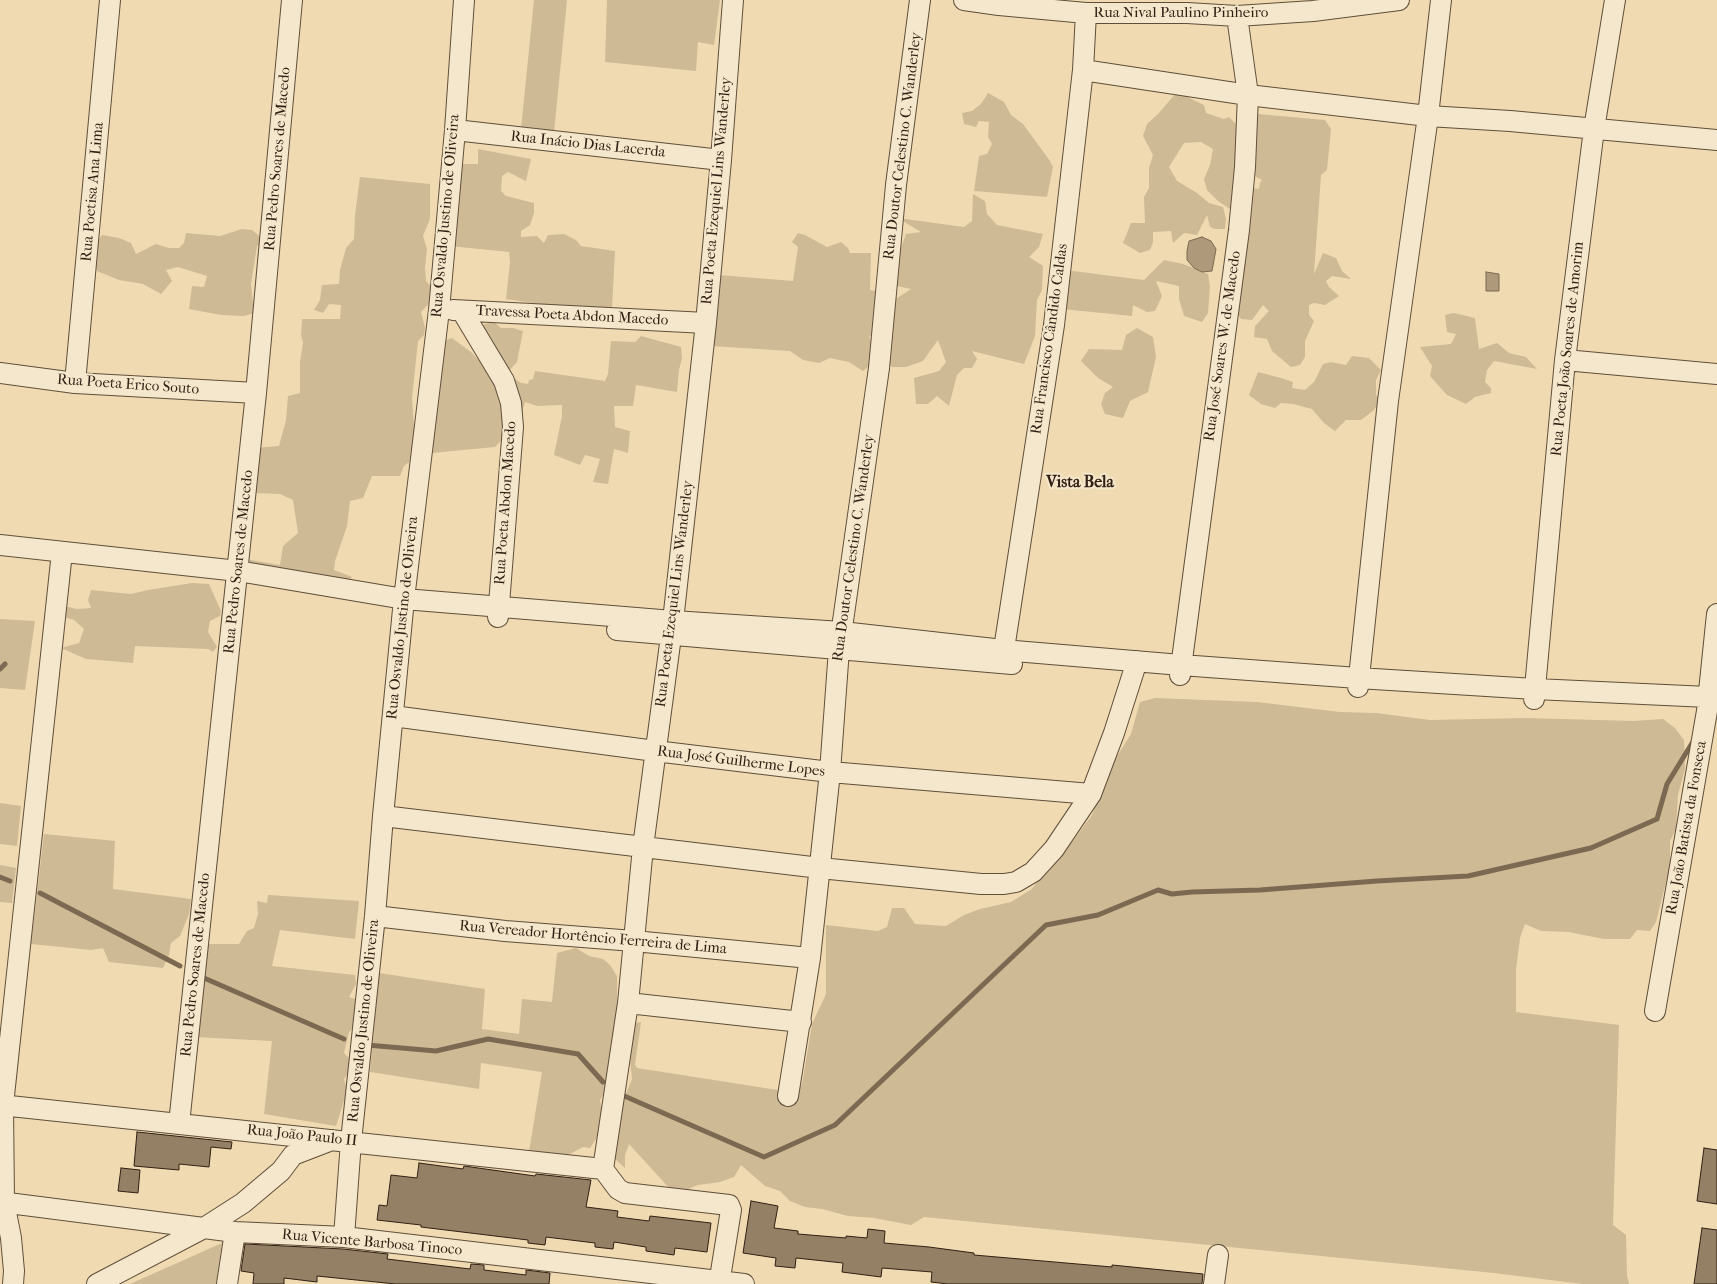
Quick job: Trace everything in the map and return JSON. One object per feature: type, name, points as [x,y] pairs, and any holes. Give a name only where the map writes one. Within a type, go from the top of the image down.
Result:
[{"type":"street","name":"Rua Poetisa Ana Lima","points":[[75,383],[110,0]]},
{"type":"street","name":"Rua Pedro Soares de Macedo","points":[[179,1124],[256,393],[292,0]]},
{"type":"street","name":"Rua Osvaldo Justino de Oliveira","points":[[344,1237],[342,1140],[375,916],[403,604],[438,310],[455,130],[464,0]]},
{"type":"street","name":"Rua Poeta Ezequiel Lins Wanderley","points":[[608,1176],[628,1003],[643,847],[671,628],[706,323],[733,0]]},
{"type":"street","name":"Rua Doutor Celestino C. Wanderley","points":[[788,1096],[810,958],[830,772],[840,640],[879,368],[896,185],[920,0]]},
{"type":"street","name":"Rua Nival Paulino Pinheiro","points":[[964,0],[1063,5],[1086,13],[1188,7],[1237,16],[1314,5],[1399,0]]},
{"type":"street","points":[[1358,683],[1388,401],[1428,116],[1441,0]]},
{"type":"street","name":"Rua Poeta João Soares de Amorim","points":[[1535,694],[1565,360],[1594,129],[1615,0]]},
{"type":"street","name":"Rua Francisco Cândido Caldas","points":[[1002,657],[1054,325],[1083,70],[1086,13]]},
{"type":"street","name":"Rua José Soares W. de Macedo","points":[[1180,670],[1239,230],[1245,167],[1248,95],[1237,16]]},
{"type":"street","points":[[1083,70],[1248,95],[1428,116],[1510,120],[1717,140]]},
{"type":"street","name":"Rua Inácio Dias Lacerda","points":[[455,130],[721,160]]},
{"type":"street","name":"Travessa Poeta Abdon Macedo","points":[[438,310],[706,323]]},
{"type":"street","name":"Rua Poeta Abdon Macedo","points":[[462,311],[504,381],[511,403],[513,427],[498,612]]},
{"type":"street","points":[[1565,360],[1717,374]]},
{"type":"street","name":"Rua Poeta Erico Souto","points":[[0,373],[75,383],[256,393]]},
{"type":"street","points":[[0,544],[62,557]]},
{"type":"street","points":[[0,555],[62,557],[237,576],[403,604],[671,628],[840,640],[1002,657],[1535,694],[1711,693]]},
{"type":"street","points":[[13,1284],[12,1238],[2,1202],[2,1105],[62,557]]},
{"type":"street","name":"Rua João Batista da Fonseca","points":[[1655,1011],[1711,693],[1717,614]]},
{"type":"street","points":[[383,816],[820,868],[982,884],[1016,882],[1033,872],[1054,849],[1091,794],[1114,733],[1135,667]]},
{"type":"street","name":"Rua José Guilherme Lopes","points":[[393,716],[830,772],[1091,794]]},
{"type":"street","name":"Rua Vereador Hortêncio Ferreira de Lima","points":[[375,916],[505,931],[810,958]]},
{"type":"street","points":[[628,1003],[801,1022]]},
{"type":"street","name":"Rua João Paulo II","points":[[2,1105],[342,1140],[608,1176]]},
{"type":"street","points":[[97,1284],[204,1228],[243,1203],[280,1171],[293,1155],[342,1140]]},
{"type":"street","points":[[608,1176],[618,1189],[625,1193],[729,1205],[731,1210],[720,1283]]},
{"type":"street","name":"Rua Vicente Barbosa Tinoco","points":[[2,1202],[235,1232],[344,1237],[720,1283],[744,1284]]},
{"type":"street","points":[[227,1284],[235,1232]]},
{"type":"street","points":[[1214,1284],[1218,1255]]},
{"type":"shaded area","points":[[534,0],[567,0],[554,133],[521,129]]},
{"type":"shaded area","points":[[607,0],[720,0],[714,45],[698,42],[696,71],[605,62]]},
{"type":"shaded area","points":[[1177,92],[1204,105],[1206,113],[1224,119],[1229,117],[1241,129],[1239,182],[1233,191],[1235,202],[1230,209],[1207,190],[1204,179],[1210,165],[1213,149],[1201,142],[1184,143],[1169,167],[1177,181],[1209,203],[1223,207],[1226,219],[1225,229],[1210,227],[1207,215],[1197,235],[1184,233],[1173,243],[1171,231],[1153,232],[1153,242],[1150,250],[1140,253],[1123,243],[1131,223],[1145,223],[1144,197],[1149,188],[1149,168],[1153,155],[1143,136],[1147,124]]},
{"type":"shaded area","points":[[988,93],[1004,102],[1011,115],[1023,124],[1050,161],[1053,167],[1047,197],[974,191],[979,156],[987,154],[992,144],[988,137],[989,122],[979,121],[976,127],[964,124],[962,113],[972,111],[981,104]]},
{"type":"shaded area","points":[[1258,114],[1325,120],[1331,129],[1327,170],[1321,175],[1314,274],[1323,253],[1336,258],[1342,271],[1351,279],[1332,276],[1326,281],[1329,287],[1339,296],[1325,305],[1314,303],[1309,305],[1309,315],[1314,321],[1305,341],[1305,357],[1300,365],[1291,367],[1272,351],[1267,339],[1254,337],[1255,326],[1269,311],[1263,305],[1252,320],[1241,319],[1234,308],[1253,188],[1259,189],[1262,180],[1251,174]]},
{"type":"shaded area","points":[[478,149],[531,159],[526,181],[508,172],[502,176],[501,191],[506,196],[534,203],[534,213],[530,225],[521,231],[521,237],[537,236],[544,243],[548,235],[564,234],[576,240],[581,246],[615,251],[612,309],[547,305],[506,299],[510,262],[509,252],[450,246],[458,164],[478,164]]},
{"type":"shaded area","points":[[360,177],[430,184],[430,219],[423,236],[427,249],[426,281],[435,291],[435,297],[421,312],[425,328],[424,335],[418,341],[412,398],[414,426],[419,431],[419,454],[404,466],[400,476],[372,476],[363,498],[350,501],[347,526],[335,561],[334,570],[352,577],[346,584],[242,577],[245,559],[280,565],[283,546],[298,533],[293,500],[280,494],[252,493],[254,448],[279,446],[286,420],[288,396],[300,393],[300,362],[303,343],[301,335],[302,319],[340,319],[341,305],[329,304],[323,313],[314,310],[320,300],[322,285],[339,284],[340,270],[346,248],[354,239]]},
{"type":"shaded area","points":[[973,194],[985,201],[987,214],[997,225],[1043,234],[1039,247],[1029,257],[1043,266],[1042,290],[1037,300],[1035,336],[1024,364],[972,351],[977,359],[972,368],[964,368],[957,375],[949,406],[937,396],[928,404],[916,404],[914,378],[939,371],[946,362],[938,340],[923,361],[906,367],[892,367],[886,361],[894,300],[911,289],[897,286],[893,279],[896,261],[906,234],[921,232],[898,218],[964,227],[972,221]]},
{"type":"shaded area","points":[[242,229],[252,230],[264,240],[257,246],[251,284],[254,313],[244,316],[221,315],[189,309],[192,286],[204,287],[207,276],[178,267],[166,270],[172,281],[161,294],[143,284],[119,280],[97,271],[94,262],[95,245],[102,235],[119,238],[131,243],[136,254],[156,244],[169,248],[179,248],[184,243],[186,233],[220,236]]},
{"type":"shaded area","points":[[798,233],[827,247],[841,242],[848,248],[850,253],[871,253],[870,290],[876,291],[879,327],[869,337],[876,348],[869,366],[863,371],[849,362],[830,358],[819,363],[803,360],[790,351],[710,346],[719,275],[793,281],[798,247],[792,242]]},
{"type":"shaded area","points":[[1202,237],[1211,241],[1216,249],[1212,271],[1202,272],[1194,268],[1187,260],[1189,241]]},
{"type":"shaded area","points":[[1164,260],[1183,264],[1208,274],[1210,286],[1208,313],[1202,322],[1184,316],[1179,299],[1179,286],[1156,281],[1162,296],[1155,311],[1147,312],[1133,305],[1132,316],[1062,309],[1065,270],[1144,280]]},
{"type":"shaded area","points":[[1486,272],[1499,274],[1499,291],[1486,291]]},
{"type":"shaded area","points":[[1454,313],[1475,318],[1479,349],[1497,343],[1509,353],[1526,357],[1537,369],[1494,361],[1487,370],[1485,382],[1491,388],[1491,393],[1475,397],[1466,404],[1447,395],[1430,376],[1432,366],[1420,347],[1451,344],[1456,334],[1447,332],[1445,315]]},
{"type":"shaded area","points":[[493,321],[501,328],[513,328],[523,331],[517,362],[506,374],[480,326]]},
{"type":"shaded area","points":[[1137,328],[1153,337],[1156,357],[1148,392],[1130,401],[1123,418],[1105,414],[1101,404],[1105,393],[1113,387],[1098,378],[1081,361],[1089,349],[1122,350],[1126,335]]},
{"type":"shaded area","points":[[641,336],[681,347],[682,358],[677,392],[636,385],[633,406],[614,406],[615,427],[630,431],[628,453],[614,449],[608,484],[593,482],[600,459],[585,455],[580,465],[554,455],[562,416],[562,405],[537,406],[525,402],[521,415],[511,376],[521,383],[528,384],[529,380],[533,379],[535,371],[605,381],[608,374],[611,341],[635,342]]},
{"type":"shaded area","points":[[452,338],[471,352],[488,370],[494,381],[506,419],[507,434],[495,447],[432,453],[426,459],[444,341]]},
{"type":"shaded area","points":[[1352,356],[1369,358],[1381,370],[1376,380],[1376,395],[1381,399],[1374,410],[1361,420],[1346,420],[1335,431],[1324,423],[1312,409],[1281,403],[1275,408],[1261,404],[1249,395],[1258,372],[1293,382],[1292,388],[1305,390],[1314,382],[1323,364],[1331,362],[1346,365]]},
{"type":"shaded area","points":[[192,583],[209,584],[221,611],[220,616],[210,621],[208,632],[217,647],[213,652],[208,649],[135,646],[133,663],[86,659],[61,648],[79,643],[84,629],[74,620],[64,617],[64,606],[77,609],[91,608],[88,600],[91,590],[131,594]]},
{"type":"shaded area","points":[[0,619],[35,621],[25,690],[0,688]]},
{"type":"shaded area","points":[[1155,698],[1257,702],[1430,720],[1525,718],[1633,721],[1663,719],[1675,728],[1684,740],[1685,769],[1678,795],[1676,829],[1670,841],[1670,866],[1656,922],[1650,931],[1637,930],[1630,939],[1604,939],[1569,932],[1541,931],[1525,924],[1520,938],[1516,970],[1516,1012],[1619,1025],[1613,1225],[1626,1235],[1627,1276],[1629,1284],[1582,1284],[1494,1273],[924,1217],[911,1225],[874,1218],[848,1216],[822,1209],[805,1207],[790,1201],[780,1191],[765,1186],[741,1165],[734,1177],[720,1182],[698,1185],[686,1190],[670,1189],[629,1144],[625,1155],[625,1168],[615,1159],[621,1106],[632,1079],[629,1048],[635,1023],[641,1022],[635,1065],[637,1068],[784,1091],[798,1091],[802,1084],[812,1024],[826,994],[826,925],[878,931],[887,927],[892,908],[904,908],[915,924],[946,926],[964,915],[980,909],[1011,902],[1032,889],[1047,868],[1072,842],[1092,815],[1109,769],[1131,734],[1140,702]]},
{"type":"shaded area","points":[[0,803],[21,806],[17,846],[0,844]]},
{"type":"shaded area","points":[[44,834],[115,841],[113,889],[191,899],[189,914],[180,936],[171,943],[169,955],[163,968],[109,962],[103,948],[91,950],[31,944]]},
{"type":"shaded area","points":[[0,865],[16,868],[12,903],[0,902]]},
{"type":"shaded area","points":[[268,895],[359,901],[355,939],[280,930],[272,966],[355,975],[356,984],[349,997],[355,999],[355,1026],[349,1032],[344,1053],[349,1058],[350,1070],[344,1079],[347,1091],[336,1126],[264,1114],[272,1041],[194,1037],[208,944],[239,944],[247,931],[254,928],[258,914],[257,901],[267,903]]},
{"type":"shaded area","points":[[576,948],[589,956],[603,959],[610,965],[617,976],[617,1010],[612,1067],[600,1100],[603,1121],[600,1133],[590,1148],[583,1147],[568,1155],[529,1152],[542,1072],[481,1063],[479,1089],[370,1072],[379,973],[485,989],[482,1029],[519,1034],[522,999],[552,1002],[557,953]]},
{"type":"shaded area","points":[[222,1243],[216,1284],[130,1284]]},
{"type":"building","points":[[137,1132],[232,1142],[231,1149],[211,1147],[209,1167],[179,1164],[179,1170],[134,1166]]},
{"type":"building","points":[[1704,1148],[1717,1150],[1717,1204],[1697,1201]]},
{"type":"building","points":[[419,1163],[463,1169],[464,1166],[535,1176],[536,1174],[591,1180],[586,1207],[618,1211],[617,1217],[649,1221],[650,1216],[711,1223],[707,1252],[675,1248],[674,1255],[646,1251],[646,1247],[614,1242],[613,1249],[595,1247],[595,1243],[546,1237],[545,1245],[528,1243],[528,1240],[377,1220],[379,1205],[387,1206],[391,1175],[417,1178]]},
{"type":"building","points":[[121,1168],[140,1170],[138,1193],[118,1191]]},
{"type":"building","points":[[751,1201],[778,1206],[774,1228],[798,1231],[798,1234],[867,1238],[868,1229],[885,1231],[884,1243],[974,1253],[974,1255],[1203,1274],[1202,1284],[948,1284],[931,1282],[932,1272],[882,1268],[881,1277],[842,1272],[843,1263],[796,1258],[795,1268],[775,1266],[776,1258],[743,1253]]},
{"type":"building","points":[[1702,1228],[1717,1230],[1717,1284],[1694,1284]]},
{"type":"building","points":[[245,1244],[343,1249],[388,1254],[387,1259],[470,1269],[471,1264],[484,1265],[484,1270],[526,1275],[526,1270],[550,1273],[549,1284],[396,1284],[317,1276],[317,1282],[284,1278],[284,1284],[253,1284],[254,1273],[241,1271]]},
{"type":"waterway","points":[[0,669],[5,664]]},
{"type":"waterway","points":[[622,1095],[764,1157],[835,1125],[1046,925],[1098,915],[1158,890],[1172,894],[1468,876],[1591,848],[1657,819],[1667,784],[1694,740]]},
{"type":"waterway","points":[[0,877],[10,881]]},
{"type":"waterway","points":[[40,893],[180,966]]},
{"type":"waterway","points":[[204,978],[344,1039]]},
{"type":"waterway","points":[[367,1045],[436,1051],[488,1039],[578,1054],[603,1082]]},
{"type":"district","name":"Vista Bela","points":[[1080,483]]}]
